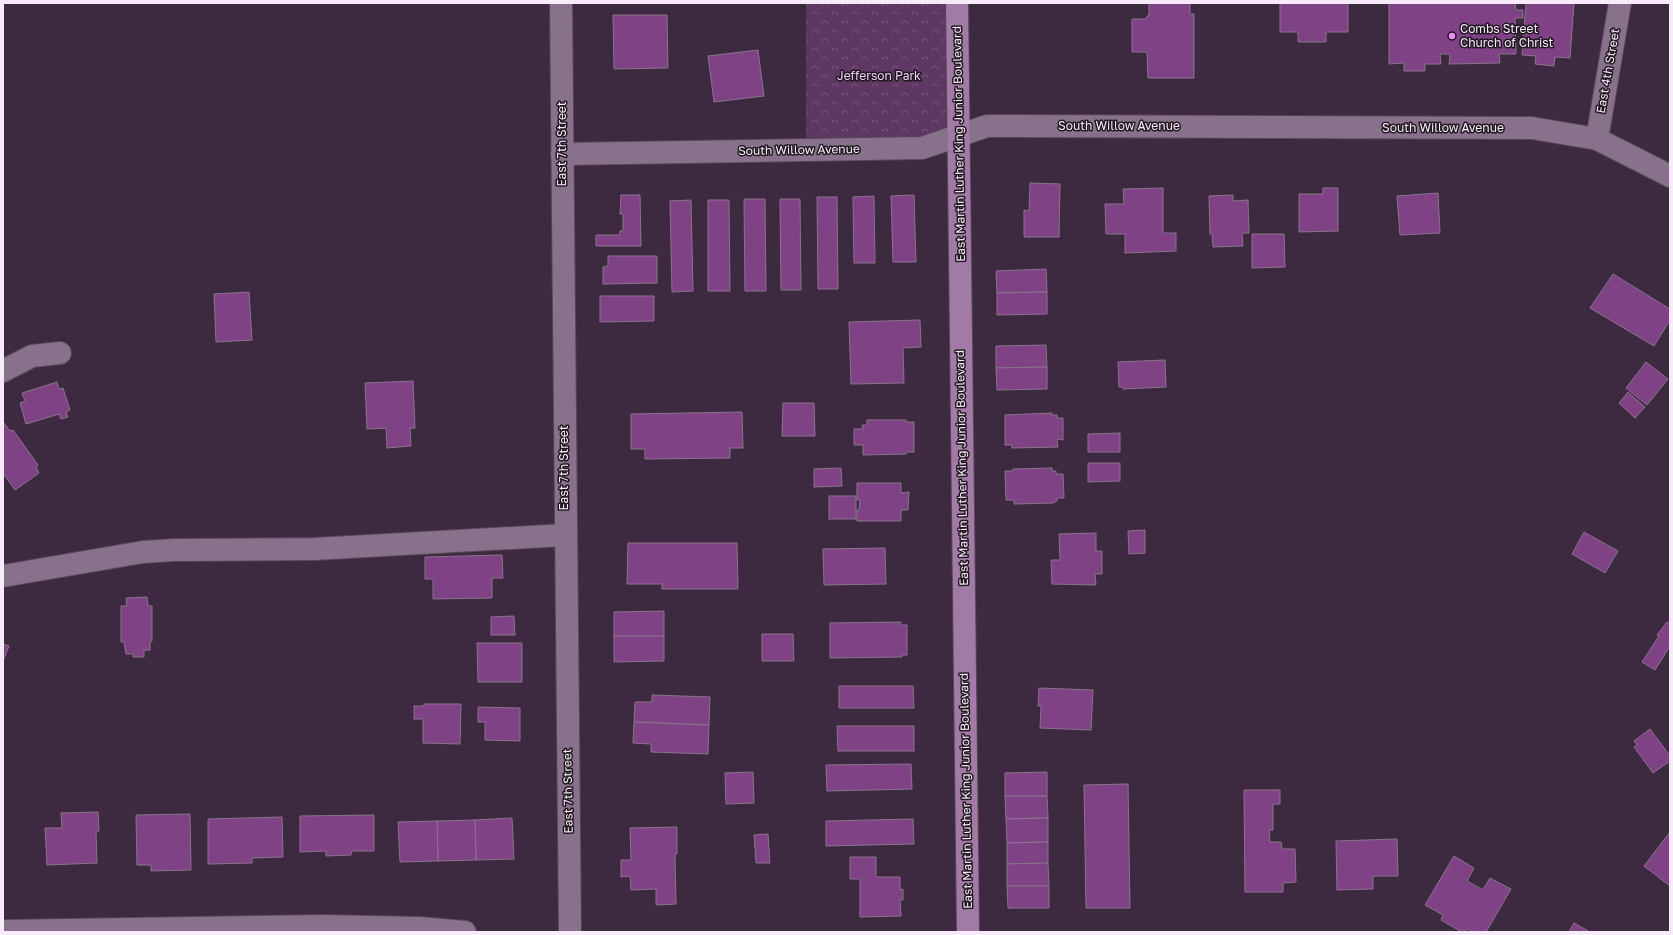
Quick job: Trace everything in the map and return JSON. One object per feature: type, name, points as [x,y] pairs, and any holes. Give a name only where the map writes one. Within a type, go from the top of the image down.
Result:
[{"type":"main road","name":"East Martin Luther King Junior Boulevard","points":[[957,3],[968,932]]},
{"type":"street","name":"East 7th Street","points":[[561,3],[570,932]]},
{"type":"street","name":"East 4th Street","points":[[1597,138],[1620,3]]},
{"type":"street","name":"South Willow Avenue","points":[[562,154],[922,148],[987,126],[1532,128],[1597,138],[1670,176]]},
{"type":"street","points":[[3,371],[32,356],[60,353]]},
{"type":"street","points":[[3,576],[142,552],[174,550],[314,549],[565,535]]},
{"type":"street","points":[[3,931],[323,926],[419,928],[465,932]]},
{"type":"green space","name":"Jefferson Park","points":[[806,3],[957,3],[958,136],[806,149]]},
{"type":"building","points":[[1149,3],[1190,3],[1190,14],[1194,14],[1194,78],[1148,78],[1147,52],[1132,52],[1132,19],[1146,19],[1147,16],[1149,16]]},
{"type":"building","points":[[1280,3],[1348,3],[1348,32],[1326,32],[1326,42],[1298,42],[1298,32],[1280,32]]},
{"type":"building","name":"Combs Street Church of Christ","points":[[1389,3],[1515,3],[1516,10],[1523,10],[1523,18],[1515,18],[1516,54],[1499,54],[1500,63],[1449,64],[1450,54],[1440,54],[1441,64],[1425,64],[1425,71],[1404,71],[1404,63],[1389,64]]},
{"type":"building","points":[[1526,3],[1574,3],[1570,58],[1555,57],[1554,66],[1535,64],[1536,56],[1522,55]]},
{"type":"building","points":[[613,15],[667,15],[668,68],[614,69]]},
{"type":"building","points":[[758,50],[764,96],[714,102],[708,56]]},
{"type":"building","points":[[1030,183],[1060,184],[1059,237],[1024,237],[1024,210],[1029,211]]},
{"type":"building","points":[[1163,188],[1163,233],[1176,233],[1176,251],[1125,253],[1125,234],[1106,234],[1105,204],[1124,204],[1123,189]]},
{"type":"building","points":[[1323,188],[1338,188],[1338,231],[1299,232],[1299,194],[1323,194]]},
{"type":"building","points":[[1438,193],[1440,233],[1400,235],[1397,196]]},
{"type":"building","points":[[621,195],[640,195],[641,246],[596,246],[596,235],[620,235],[620,231],[623,231],[623,214],[620,214]]},
{"type":"building","points":[[914,195],[916,262],[893,262],[891,196]]},
{"type":"building","points":[[1233,195],[1233,201],[1248,200],[1249,233],[1242,233],[1243,246],[1213,247],[1212,234],[1210,234],[1209,196]]},
{"type":"building","points":[[874,196],[875,263],[854,263],[853,197]]},
{"type":"building","points":[[817,197],[837,197],[838,289],[818,289]]},
{"type":"building","points":[[744,199],[765,199],[766,291],[745,291]]},
{"type":"building","points":[[780,199],[800,199],[801,290],[781,290]]},
{"type":"building","points":[[691,200],[693,291],[672,292],[670,201]]},
{"type":"building","points":[[708,200],[729,200],[730,291],[708,291]]},
{"type":"building","points":[[1252,234],[1284,234],[1285,267],[1252,268]]},
{"type":"building","points":[[608,256],[657,256],[657,283],[603,284],[603,267],[608,266]]},
{"type":"building","points":[[1046,269],[1047,292],[997,293],[996,271]]},
{"type":"building","points":[[1613,274],[1670,309],[1670,320],[1654,346],[1590,308]]},
{"type":"building","points":[[249,292],[252,340],[216,342],[214,294]]},
{"type":"building","points":[[1047,292],[1047,314],[997,315],[997,293]]},
{"type":"building","points":[[600,296],[654,296],[654,321],[600,322]]},
{"type":"building","points":[[920,320],[921,347],[903,348],[904,383],[851,384],[849,322]]},
{"type":"building","points":[[1046,345],[1047,367],[996,368],[996,346]]},
{"type":"building","points":[[1165,360],[1166,387],[1123,389],[1123,387],[1119,387],[1118,362]]},
{"type":"building","points":[[1646,362],[1668,379],[1647,405],[1626,388]]},
{"type":"building","points":[[1047,367],[1047,389],[997,390],[996,368]]},
{"type":"building","points":[[413,381],[415,428],[410,428],[411,446],[387,448],[386,428],[367,429],[365,383]]},
{"type":"building","points":[[57,382],[59,389],[63,388],[70,410],[66,412],[68,417],[61,419],[59,414],[26,424],[20,403],[25,401],[22,393]]},
{"type":"building","points":[[1628,392],[1645,407],[1635,418],[1619,403]]},
{"type":"building","points":[[783,403],[814,403],[815,436],[782,436]]},
{"type":"building","points":[[742,412],[743,448],[730,448],[730,458],[645,459],[645,449],[631,449],[631,414]]},
{"type":"building","points":[[1052,413],[1051,415],[1057,415],[1057,418],[1063,418],[1063,440],[1057,439],[1058,447],[1012,448],[1012,445],[1005,445],[1005,415]]},
{"type":"building","points":[[867,420],[906,420],[906,422],[914,422],[914,452],[907,452],[906,454],[863,455],[863,445],[854,445],[854,429],[863,429],[862,425],[867,425]]},
{"type":"building","points":[[4,423],[10,431],[13,430],[38,465],[36,467],[39,473],[15,490],[3,473]]},
{"type":"building","points":[[1120,433],[1120,452],[1088,452],[1088,434]]},
{"type":"building","points":[[1088,463],[1120,463],[1120,481],[1088,482]]},
{"type":"building","points":[[841,468],[842,486],[814,487],[814,469]]},
{"type":"building","points":[[1052,468],[1052,471],[1056,471],[1056,474],[1063,474],[1064,498],[1057,498],[1057,501],[1053,503],[1014,504],[1014,500],[1006,500],[1005,471],[1013,471],[1013,469]]},
{"type":"building","points":[[857,483],[901,483],[901,493],[909,492],[908,510],[901,510],[901,521],[857,521],[857,510],[859,510],[860,500],[857,500]]},
{"type":"building","points":[[829,496],[856,496],[856,519],[829,519]]},
{"type":"building","points":[[1145,530],[1145,553],[1129,554],[1128,531]]},
{"type":"building","points":[[1584,532],[1618,551],[1605,573],[1572,554]]},
{"type":"building","points":[[1096,533],[1096,551],[1102,551],[1102,574],[1095,574],[1096,585],[1052,584],[1051,560],[1060,560],[1059,534]]},
{"type":"building","points":[[628,543],[737,543],[738,589],[662,589],[662,584],[627,584]]},
{"type":"building","points":[[885,548],[886,584],[824,585],[823,549]]},
{"type":"building","points":[[502,555],[503,578],[492,578],[492,598],[433,599],[433,579],[425,579],[425,557]]},
{"type":"building","points":[[147,597],[148,606],[152,606],[152,641],[150,642],[150,650],[144,650],[144,657],[133,657],[133,654],[126,654],[124,642],[121,642],[121,606],[127,606],[126,598]]},
{"type":"building","points":[[664,611],[664,636],[614,636],[614,612]]},
{"type":"building","points":[[514,616],[515,635],[491,635],[491,617]]},
{"type":"building","points":[[901,622],[901,625],[907,625],[907,655],[902,655],[902,657],[830,658],[830,623]]},
{"type":"building","points":[[1667,622],[1670,623],[1670,646],[1655,670],[1642,662],[1659,636],[1657,635]]},
{"type":"building","points":[[762,634],[793,634],[794,661],[762,661]]},
{"type":"building","points":[[614,636],[664,636],[664,661],[614,662]]},
{"type":"building","points":[[477,643],[522,643],[522,682],[478,682]]},
{"type":"building","points":[[3,644],[9,646],[3,661]]},
{"type":"building","points":[[839,686],[913,686],[914,708],[839,708]]},
{"type":"building","points":[[1039,688],[1093,690],[1091,730],[1040,728],[1041,706],[1038,706]]},
{"type":"building","points":[[652,695],[710,697],[709,725],[634,722],[635,702],[652,702]]},
{"type":"building","points":[[424,704],[461,704],[460,744],[423,743],[423,719],[414,719],[414,706],[424,706]]},
{"type":"building","points":[[478,707],[520,708],[520,741],[485,740],[485,722],[478,722]]},
{"type":"building","points":[[634,722],[709,725],[708,754],[651,752],[651,744],[633,743]]},
{"type":"building","points":[[837,726],[914,726],[914,751],[838,751]]},
{"type":"building","points":[[1650,729],[1670,756],[1670,761],[1653,773],[1634,747],[1637,745],[1634,741]]},
{"type":"building","points":[[911,764],[912,789],[827,791],[826,765]]},
{"type":"building","points":[[753,772],[754,803],[726,804],[725,773]]},
{"type":"building","points":[[1047,772],[1047,796],[1005,796],[1005,773]]},
{"type":"building","points":[[1128,784],[1130,908],[1086,908],[1084,785]]},
{"type":"building","points":[[1244,790],[1280,790],[1280,804],[1273,804],[1273,830],[1269,830],[1270,842],[1281,842],[1282,849],[1295,849],[1296,882],[1283,883],[1283,892],[1245,892]]},
{"type":"building","points":[[1005,796],[1047,796],[1048,818],[1006,819]]},
{"type":"building","points":[[98,812],[99,831],[96,831],[97,863],[47,865],[45,828],[62,828],[61,813]]},
{"type":"building","points":[[190,814],[191,870],[151,871],[151,865],[137,865],[136,815]]},
{"type":"building","points":[[374,815],[374,851],[352,851],[351,855],[326,856],[326,851],[300,852],[300,816]]},
{"type":"building","points":[[282,817],[283,857],[252,858],[252,863],[208,864],[208,819]]},
{"type":"building","points":[[512,818],[514,859],[476,860],[475,820]]},
{"type":"building","points":[[1048,818],[1048,842],[1007,843],[1006,819]]},
{"type":"building","points":[[913,819],[914,844],[826,846],[826,821]]},
{"type":"building","points":[[475,820],[476,860],[438,861],[437,821]]},
{"type":"building","points":[[437,821],[438,861],[400,862],[398,822]]},
{"type":"building","points":[[677,827],[677,854],[675,854],[676,904],[656,905],[656,889],[631,890],[630,876],[621,877],[621,860],[631,860],[630,828]]},
{"type":"building","points":[[1670,832],[1670,886],[1644,866]]},
{"type":"building","points":[[768,834],[770,863],[756,863],[754,835]]},
{"type":"building","points":[[1397,839],[1398,876],[1373,876],[1373,889],[1337,890],[1336,841]]},
{"type":"building","points":[[1048,842],[1048,863],[1007,864],[1007,843]]},
{"type":"building","points":[[1454,856],[1474,868],[1467,881],[1483,890],[1490,878],[1511,889],[1486,932],[1473,932],[1467,929],[1465,932],[1462,932],[1441,920],[1443,915],[1425,905]]},
{"type":"building","points":[[850,857],[876,857],[876,877],[900,877],[900,890],[903,889],[903,900],[900,900],[901,916],[860,917],[860,879],[850,879]]},
{"type":"building","points":[[1048,863],[1049,886],[1007,886],[1007,864]]},
{"type":"building","points":[[1007,886],[1049,886],[1049,908],[1008,908]]},
{"type":"building","points":[[1574,923],[1590,932],[1569,932]]},
{"type":"place","name":"Combs Street Church of Christ","points":[[1452,36]]}]
